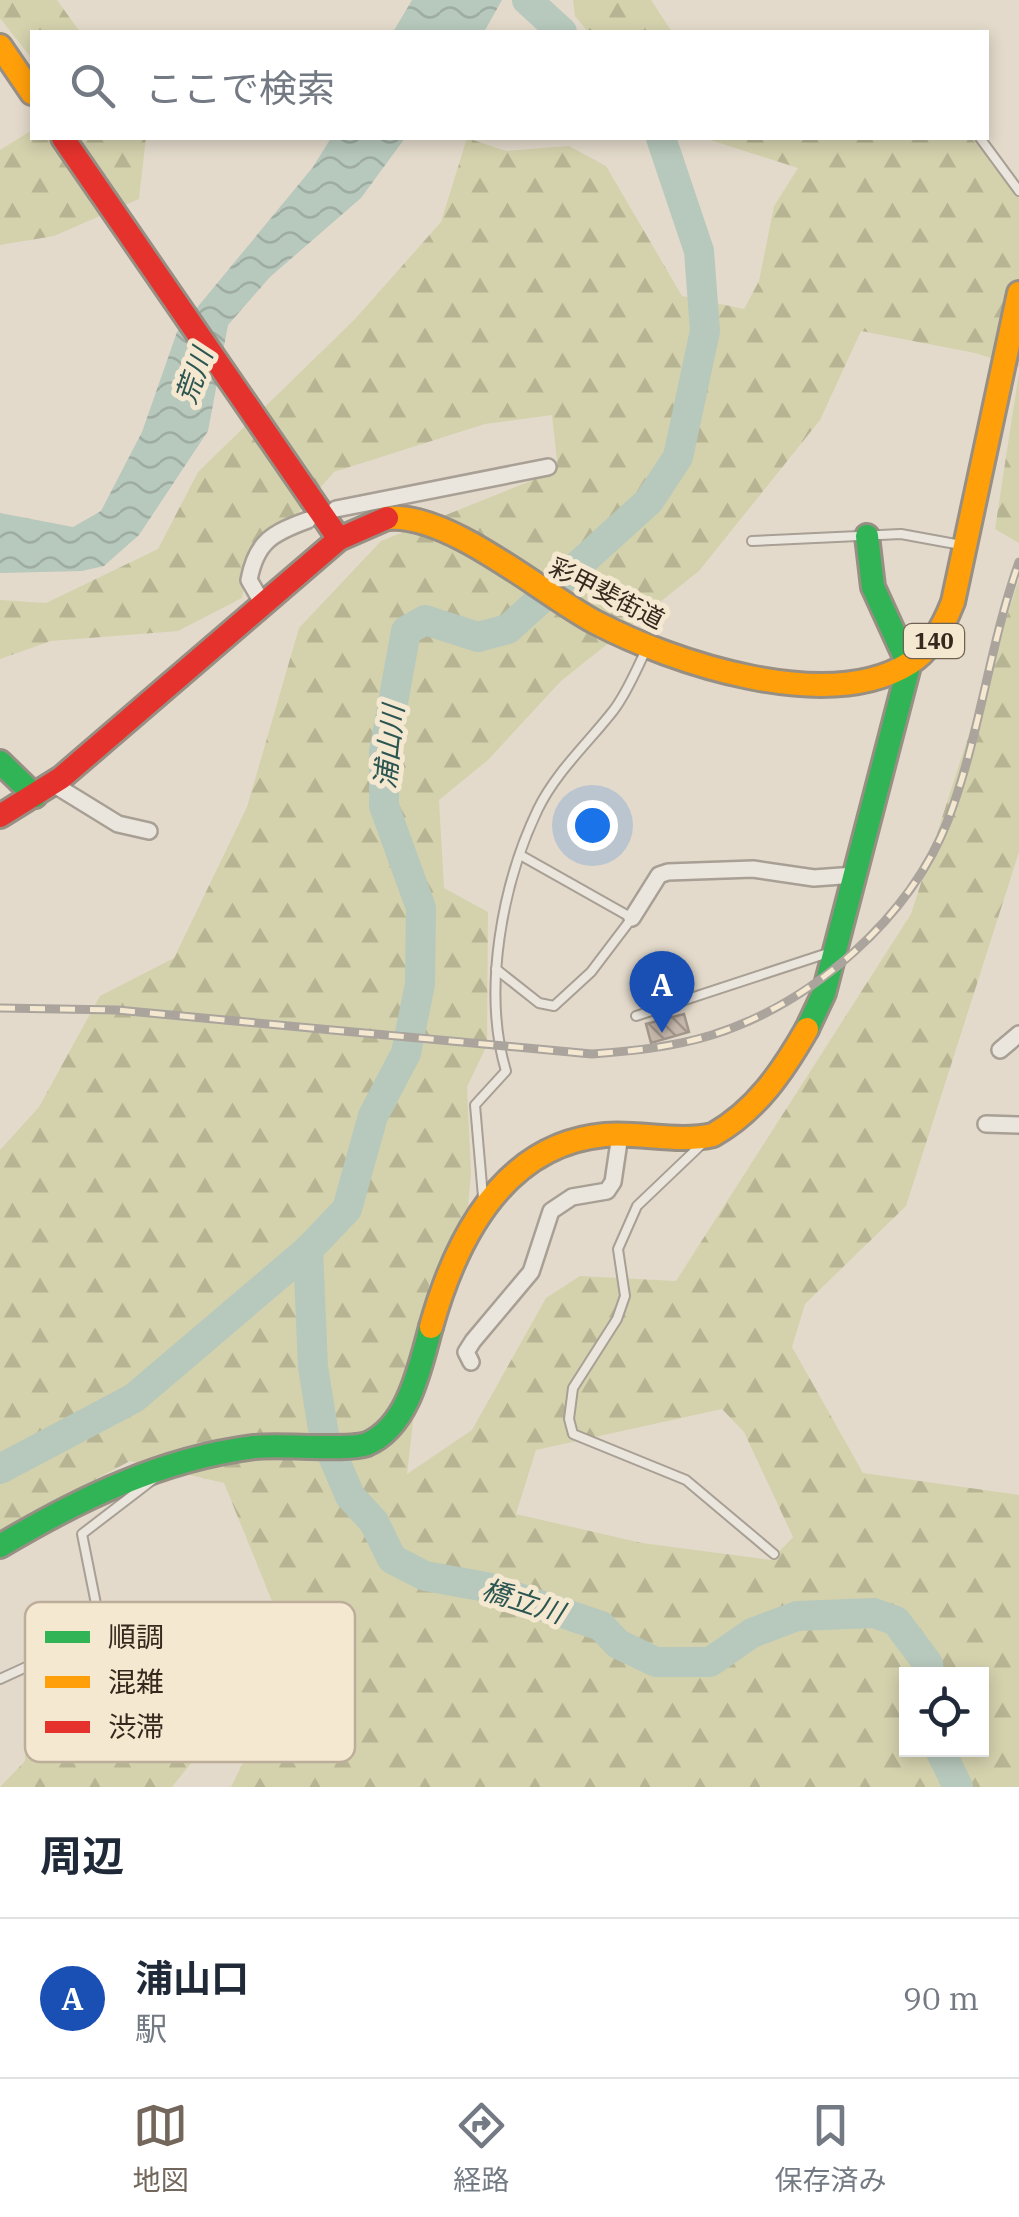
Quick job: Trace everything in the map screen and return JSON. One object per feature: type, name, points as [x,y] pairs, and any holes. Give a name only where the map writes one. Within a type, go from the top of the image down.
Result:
[{"type":"main road","points":[[0,46],[30,90]]},
{"type":"main road","points":[[64,140],[339,539]]},
{"type":"main road","name":"140","points":[[909,666],[940,631],[956,596],[1019,294]]},
{"type":"main road","name":"彩甲斐街道","points":[[0,816],[44,790],[339,539],[368,522],[404,518],[494,563],[598,624],[648,646],[713,667],[835,685],[868,682],[909,666]]},
{"type":"main road","points":[[0,1546],[40,1521],[164,1468],[242,1448],[365,1445],[383,1436],[404,1408],[444,1284],[484,1206],[531,1156],[560,1142],[620,1136],[710,1137],[737,1122],[790,1058],[824,993],[909,666],[882,616],[866,560],[868,536]]},
{"type":"main road","points":[[0,762],[44,790]]},
{"type":"street","points":[[336,509],[548,467]]},
{"type":"street","points":[[264,604],[249,580],[254,551],[275,531],[308,520]]},
{"type":"street","points":[[44,790],[118,824],[149,831]]},
{"type":"street","points":[[632,918],[659,874],[668,872],[752,869],[814,878],[855,875]]},
{"type":"street","points":[[1000,1050],[1019,1034]]},
{"type":"street","points":[[986,1124],[1019,1125]]},
{"type":"street","points":[[470,1362],[466,1352],[473,1341],[530,1272],[552,1211],[572,1197],[607,1191],[613,1182],[620,1136]]},
{"type":"lane","points":[[981,140],[1019,191]]},
{"type":"lane","points":[[752,541],[931,537],[966,547]]},
{"type":"lane","points":[[484,1206],[475,1105],[506,1071],[495,1035],[497,948],[522,856],[538,810],[558,776],[616,707],[648,646]]},
{"type":"lane","points":[[496,968],[539,1003],[554,1006],[591,972],[632,918],[522,856]]},
{"type":"lane","points":[[636,1016],[835,951]]},
{"type":"lane","points":[[710,1137],[637,1206],[618,1248],[625,1296],[617,1320],[573,1388],[569,1419],[574,1434],[597,1448],[686,1480],[774,1554]]},
{"type":"lane","points":[[95,1602],[82,1534],[145,1489],[164,1468]]},
{"type":"lane","points":[[0,1680],[25,1668]]},
{"type":"green space","points":[[0,0],[57,0],[79,30],[30,30],[30,56],[0,18]]},
{"type":"green space","points":[[573,0],[651,0],[671,30],[586,30],[575,16]]},
{"type":"green space","points":[[30,131],[30,140],[146,140],[139,199],[54,236],[0,245],[0,150]]},
{"type":"green space","points":[[466,140],[506,151],[569,146],[606,166],[682,296],[744,309],[759,281],[774,206],[798,168],[710,140],[973,140],[1019,188],[1019,367],[975,353],[861,331],[820,420],[699,571],[561,681],[488,760],[439,800],[444,888],[488,912],[487,1045],[467,1087],[471,1173],[467,1218],[429,1284],[407,1474],[472,1430],[546,1298],[580,1276],[676,1281],[911,914],[1019,579],[1019,852],[906,1206],[805,1304],[792,1347],[863,1473],[1019,1495],[1019,1787],[231,1787],[243,1762],[355,1762],[355,1602],[272,1602],[224,1483],[130,1461],[0,1530],[0,1150],[39,1107],[100,996],[174,958],[247,807],[299,628],[381,541],[558,470],[552,415],[485,424],[334,472],[247,571],[242,598],[178,631],[51,641],[0,659],[0,600],[46,603],[158,549],[198,472],[355,319],[441,222]],"holes":[[[722,1409],[744,1432],[793,1537],[771,1560],[642,1543],[516,1514],[536,1450]]]},
{"type":"green space","points":[[1019,372],[1019,543],[995,529]]},
{"type":"green space","points":[[25,1761],[192,1762],[172,1787],[0,1787]]},
{"type":"water","points":[[412,0],[502,0],[485,30],[394,30]]},
{"type":"water","name":"荒川","points":[[330,140],[404,140],[361,198],[270,277],[228,325],[208,431],[139,535],[104,566],[82,571],[0,573],[0,513],[73,527],[101,511],[142,432],[177,332],[313,167]]},
{"type":"building","points":[[684,1014],[689,1032],[651,1043],[646,1024]]},
{"type":"waterway","name":"浦山川","points":[[527,0],[560,30]]},
{"type":"waterway","name":"浦山川","points":[[0,1469],[134,1398],[308,1250],[347,1209],[373,1116],[406,1053],[420,984],[421,908],[384,806],[384,752],[406,631],[425,620],[478,637],[508,629],[649,501],[678,457],[705,331],[699,251],[662,140]]},
{"type":"waterway","name":"橋立川","points":[[308,1250],[313,1367],[324,1435],[350,1496],[374,1522],[392,1559],[425,1576],[486,1587],[601,1626],[618,1644],[656,1662],[710,1662],[752,1633],[797,1616],[874,1613],[896,1621],[928,1667]]},
{"type":"waterway","name":"橋立川","points":[[943,1757],[958,1787]]},
{"type":"railway","points":[[0,1008],[117,1010],[592,1054],[683,1043],[750,1021],[821,979],[854,952],[883,923],[931,856],[959,788],[1019,562]]},
{"type":"traffic: fast","points":[[807,1029],[824,993],[909,666],[873,587],[867,536]]},
{"type":"traffic: fast","points":[[0,762],[35,796]]},
{"type":"traffic: fast","points":[[0,1546],[91,1497],[186,1461],[254,1447],[367,1444],[393,1424],[403,1409],[431,1327]]},
{"type":"traffic: slow","points":[[0,46],[30,90]]},
{"type":"traffic: slow","points":[[387,518],[412,520],[466,541],[595,622],[707,667],[795,684],[837,684],[876,678],[910,663],[924,651],[953,602],[1019,293]]},
{"type":"traffic: slow","points":[[431,1327],[470,1230],[512,1176],[539,1156],[570,1142],[605,1135],[713,1135],[767,1089],[807,1029]]},
{"type":"traffic: jam","points":[[64,140],[339,539]]},
{"type":"traffic: jam","points":[[0,816],[61,778],[339,539],[387,518]]},
{"type":"place","name":"浦山口","points":[[662,1033]]}]
